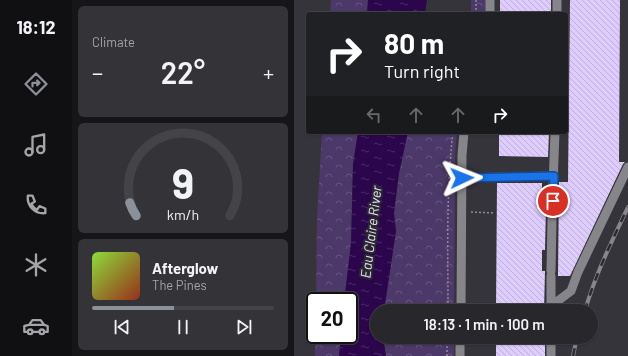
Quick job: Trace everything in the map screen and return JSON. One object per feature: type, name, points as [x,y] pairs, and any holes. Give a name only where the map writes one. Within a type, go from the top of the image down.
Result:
[{"type":"street","points":[[490,0],[490,12]]},
{"type":"street","points":[[557,0],[557,12]]},
{"type":"street","points":[[460,304],[462,155],[464,134]]},
{"type":"street","points":[[551,304],[555,134]]},
{"type":"street","points":[[556,304],[570,291],[628,167]]},
{"type":"street","points":[[462,178],[554,176]]},
{"type":"street","points":[[460,344],[460,356]]},
{"type":"street","points":[[551,344],[551,356]]},
{"type":"path","points":[[476,0],[476,12]]},
{"type":"path","points":[[448,304],[450,164],[453,134]]},
{"type":"path","points":[[461,212],[494,213]]},
{"type":"path","points":[[447,344],[447,356]]},
{"type":"green space","points":[[331,0],[368,0],[367,12],[330,12]]},
{"type":"green space","points":[[471,0],[486,0],[486,12],[471,12]]},
{"type":"green space","points":[[322,134],[358,134],[353,164],[351,243],[345,292],[316,292],[317,219]]},
{"type":"green space","points":[[408,134],[457,134],[455,153],[454,304],[385,304],[396,231],[394,213],[399,173]]},
{"type":"green space","points":[[315,344],[340,344],[339,356],[315,356]]},
{"type":"green space","points":[[384,344],[454,344],[454,356],[386,356]]},
{"type":"water","points":[[368,0],[427,0],[425,12],[367,12]]},
{"type":"water","name":"Eau Claire River","points":[[358,134],[408,134],[399,173],[394,213],[396,231],[385,304],[370,304],[370,344],[384,344],[386,356],[339,356],[340,344],[358,344],[358,292],[345,292],[351,243],[353,164]]},
{"type":"building","points":[[500,0],[551,0],[551,12],[500,12]]},
{"type":"building","points":[[570,0],[620,0],[619,162],[625,162],[570,276],[558,276],[559,182],[568,182]]},
{"type":"building","points":[[499,134],[549,134],[548,157],[499,156]]},
{"type":"building","points":[[497,183],[542,183],[542,205],[546,206],[545,250],[542,250],[542,271],[545,271],[544,304],[496,304]]},
{"type":"building","points":[[496,344],[545,344],[545,356],[496,356]]},
{"type":"railway","points":[[587,304],[599,271],[628,207]]},
{"type":"railway","points":[[573,356],[576,344]]},
{"type":"route","points":[[462,178],[554,176],[553,201]]}]
